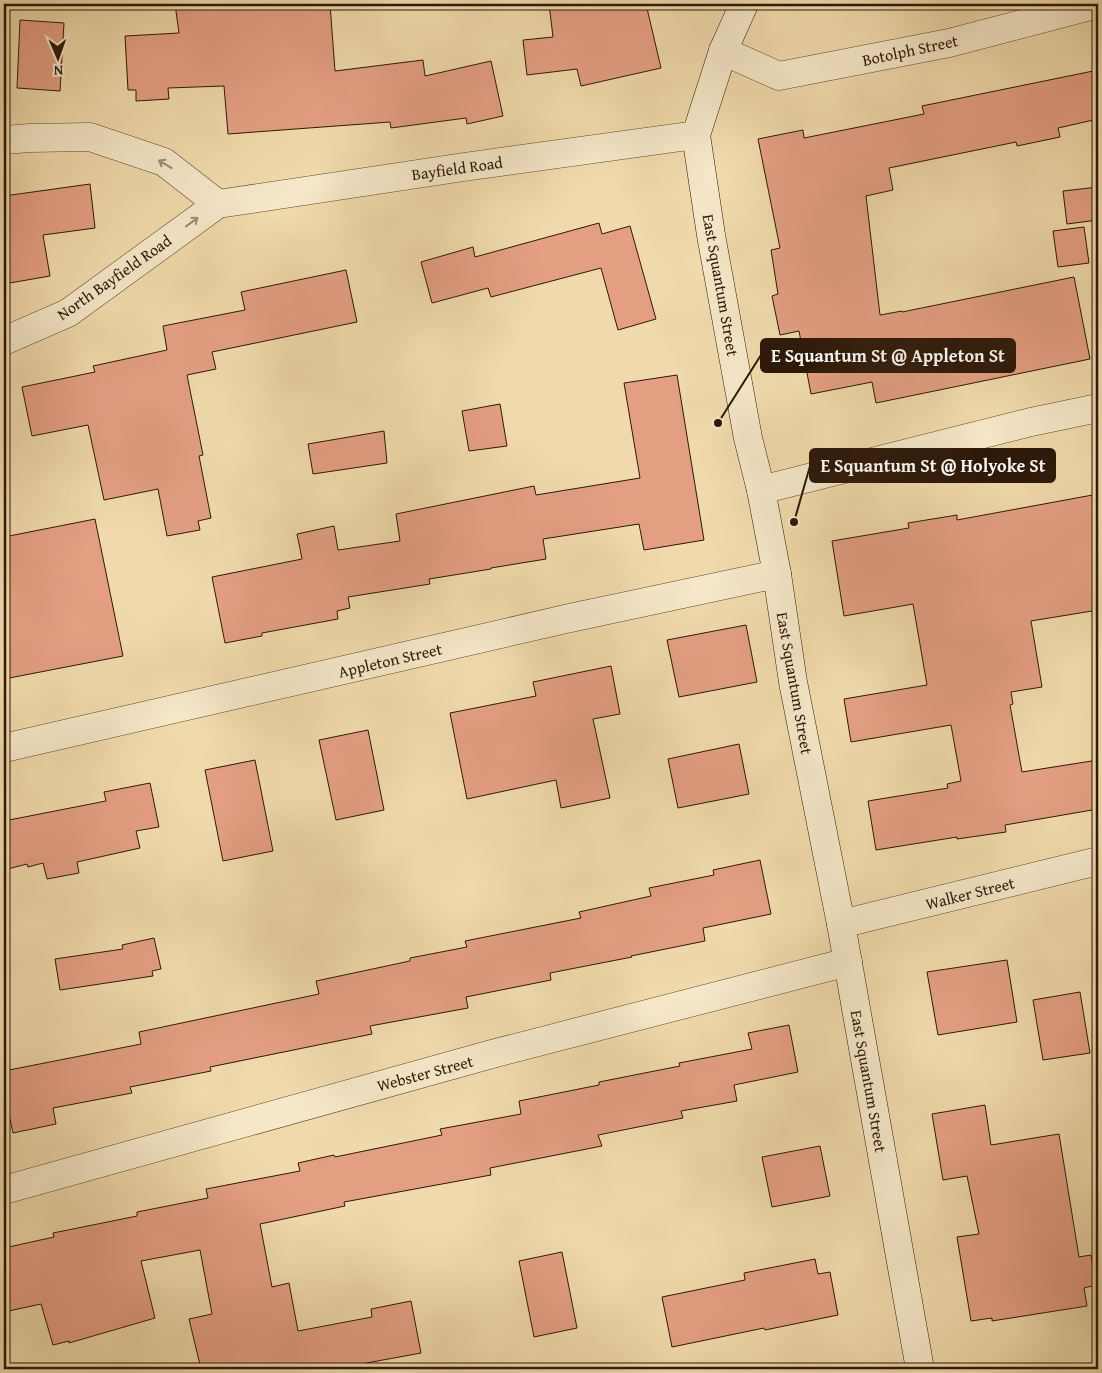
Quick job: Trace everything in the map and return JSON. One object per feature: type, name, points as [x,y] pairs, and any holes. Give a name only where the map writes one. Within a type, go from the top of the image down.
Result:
[{"type":"street","name":"East Squantum Street","points":[[744,4],[723,50],[696,135],[718,273],[748,438],[761,490],[777,574],[793,682],[841,924],[920,1369]]},
{"type":"street","name":"Botolph Street","points":[[723,50],[779,76],[949,43],[1098,4]]},
{"type":"street","name":"Bayfield Road","points":[[218,204],[696,135]]},
{"type":"street","points":[[4,140],[90,137],[164,162],[218,204]]},
{"type":"street","name":"North Bayfield Road","points":[[4,341],[68,313],[218,204]]},
{"type":"street","points":[[761,490],[1031,422],[1098,408]]},
{"type":"street","name":"Appleton Street","points":[[4,748],[570,618],[777,574]]},
{"type":"street","name":"Walker Street","points":[[841,924],[1098,861]]},
{"type":"street","name":"Webster Street","points":[[4,1190],[492,1054],[848,962]]},
{"type":"building","points":[[175,4],[330,4],[335,71],[423,60],[425,76],[491,61],[503,116],[467,124],[466,118],[391,128],[390,122],[228,134],[224,86],[168,88],[169,99],[136,101],[136,90],[128,90],[125,36],[179,33]]},
{"type":"building","points":[[549,4],[646,4],[661,68],[581,86],[577,69],[527,75],[523,40],[553,37]]},
{"type":"building","points":[[20,20],[64,23],[60,91],[17,88]]},
{"type":"building","points":[[1098,70],[1098,119],[1058,128],[1060,137],[1017,146],[1016,142],[889,168],[893,190],[866,196],[880,315],[1074,277],[1090,359],[876,403],[872,382],[811,394],[799,331],[780,335],[772,296],[778,294],[771,250],[780,248],[758,139],[803,130],[804,138],[924,114],[922,106]]},
{"type":"building","points":[[90,184],[95,228],[43,235],[50,276],[4,284],[4,196]]},
{"type":"building","points":[[1098,187],[1098,220],[1067,224],[1063,191]]},
{"type":"building","points":[[599,223],[602,234],[630,226],[656,319],[618,330],[601,268],[491,297],[488,288],[432,303],[421,262],[473,247],[475,257]]},
{"type":"building","points":[[1084,227],[1089,263],[1058,267],[1053,231]]},
{"type":"building","points":[[346,270],[357,322],[212,352],[216,369],[187,375],[203,455],[199,456],[211,518],[198,521],[200,530],[167,536],[158,489],[104,500],[88,425],[32,436],[22,387],[95,372],[93,366],[167,350],[163,326],[245,310],[241,292]]},
{"type":"building","points":[[677,375],[704,540],[644,550],[639,524],[543,539],[546,559],[429,579],[430,584],[348,597],[350,608],[337,611],[338,619],[262,633],[262,636],[225,643],[212,577],[302,559],[297,534],[334,526],[338,550],[400,541],[396,514],[534,486],[536,495],[640,478],[624,383]]},
{"type":"building","points":[[500,404],[507,446],[469,451],[462,411]]},
{"type":"building","points":[[384,431],[387,463],[313,474],[308,444]]},
{"type":"building","points":[[1098,494],[1098,610],[1031,621],[1042,687],[1011,692],[1013,704],[1010,705],[1022,772],[1098,760],[1098,809],[1005,825],[1006,832],[957,839],[957,837],[876,850],[868,801],[948,788],[947,784],[961,781],[951,725],[851,742],[844,699],[927,685],[913,604],[844,616],[832,541],[909,528],[908,523],[957,515],[957,520]]},
{"type":"building","points":[[95,519],[123,656],[4,679],[4,537]]},
{"type":"building","points":[[746,625],[757,682],[679,697],[667,640]]},
{"type":"building","points":[[611,666],[620,714],[593,719],[610,798],[561,808],[556,780],[467,799],[450,713],[536,696],[533,682]]},
{"type":"building","points":[[368,730],[384,810],[336,820],[319,740]]},
{"type":"building","points":[[739,744],[749,794],[678,808],[668,759]]},
{"type":"building","points":[[255,760],[273,851],[223,861],[205,770]]},
{"type":"building","points":[[150,783],[159,827],[136,831],[140,848],[77,862],[79,873],[47,879],[43,863],[28,867],[27,864],[4,870],[4,821],[106,801],[104,792]]},
{"type":"building","points":[[760,860],[771,914],[703,928],[705,941],[550,973],[551,980],[466,997],[468,1008],[370,1026],[372,1034],[210,1067],[211,1071],[130,1087],[132,1093],[53,1108],[56,1124],[13,1133],[7,1105],[4,1105],[4,1071],[141,1044],[139,1032],[319,994],[316,981],[410,961],[410,958],[467,947],[465,941],[581,918],[579,912],[651,896],[649,888],[714,875],[713,870]]},
{"type":"building","points":[[154,938],[161,969],[152,971],[153,976],[60,990],[55,959],[123,949],[122,945]]},
{"type":"building","points":[[1007,960],[1017,1022],[938,1035],[927,972]]},
{"type":"building","points":[[1080,992],[1090,1053],[1043,1060],[1033,1000]]},
{"type":"building","points":[[789,1025],[798,1072],[734,1085],[737,1101],[681,1111],[683,1118],[598,1135],[602,1146],[490,1168],[491,1175],[344,1202],[345,1206],[260,1224],[272,1287],[289,1283],[298,1331],[372,1317],[371,1309],[411,1301],[421,1353],[334,1369],[201,1369],[189,1319],[212,1314],[200,1250],[141,1261],[155,1318],[69,1343],[69,1341],[53,1345],[41,1304],[4,1312],[4,1248],[54,1237],[53,1233],[137,1216],[137,1212],[208,1198],[206,1189],[300,1171],[298,1163],[442,1135],[440,1129],[521,1114],[519,1101],[599,1085],[599,1082],[680,1066],[679,1063],[752,1049],[748,1033]]},
{"type":"building","points":[[985,1105],[991,1145],[1059,1134],[1079,1257],[1091,1255],[1096,1285],[1084,1288],[1087,1306],[992,1321],[992,1318],[971,1321],[957,1237],[979,1234],[967,1176],[943,1180],[932,1114]]},
{"type":"building","points":[[820,1146],[830,1196],[772,1207],[762,1157]]},
{"type":"building","points":[[562,1252],[577,1328],[534,1337],[519,1261]]},
{"type":"building","points":[[815,1259],[818,1274],[830,1272],[838,1315],[672,1347],[662,1297],[745,1280],[744,1273]]},
{"type":"place","name":"E Squantum St @ Appleton St","points":[[718,423]]},
{"type":"place","name":"E Squantum St @ Holyoke St","points":[[794,522]]}]
